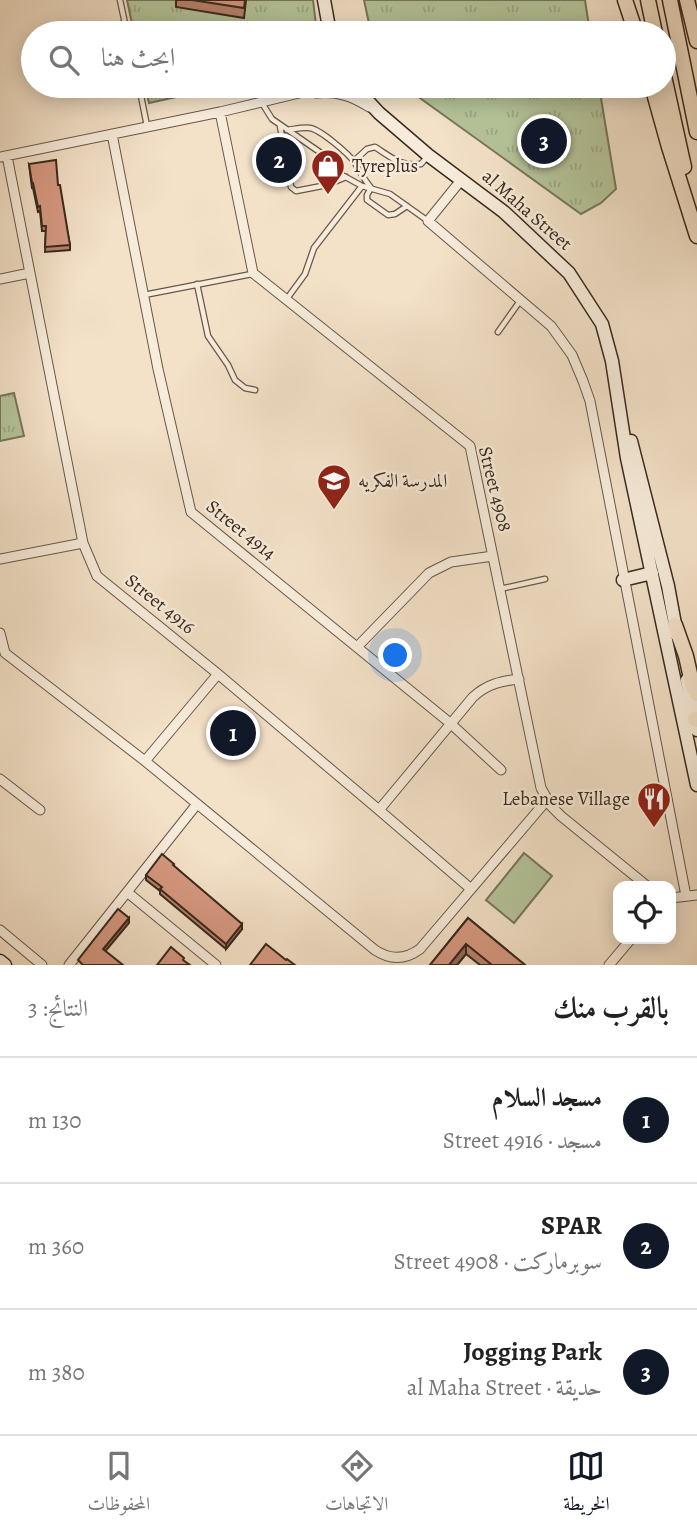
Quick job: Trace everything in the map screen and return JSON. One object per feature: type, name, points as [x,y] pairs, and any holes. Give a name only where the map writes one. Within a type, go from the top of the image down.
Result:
[{"type":"main road","points":[[625,0],[632,21]]},
{"type":"main road","points":[[648,0],[652,21]]},
{"type":"main road","points":[[670,0],[674,21]]},
{"type":"main road","points":[[687,0],[697,41]]},
{"type":"main road","points":[[676,29],[697,132]]},
{"type":"main road","points":[[655,98],[697,236]]},
{"type":"main road","points":[[669,98],[697,226]]},
{"type":"main road","points":[[676,625],[697,694]]},
{"type":"street","points":[[324,0],[328,21]]},
{"type":"street","points":[[3,156],[280,98]]},
{"type":"street","points":[[352,98],[379,113]]},
{"type":"street","name":"al Maha Street","points":[[365,98],[428,155],[504,212],[569,273],[602,324],[612,361],[627,458],[673,672],[694,724]]},
{"type":"street","points":[[220,111],[253,273]]},
{"type":"street","name":"Street 4914","points":[[112,134],[158,369],[191,512],[450,723],[501,770]]},
{"type":"street","name":"Street 4916","points":[[3,156],[30,273],[83,542],[97,576],[218,674],[471,889]]},
{"type":"street","points":[[462,179],[428,221],[551,326],[572,355],[590,401],[686,896]]},
{"type":"street","points":[[0,279],[30,273]]},
{"type":"street","name":"Street 4908","points":[[253,273],[470,446],[539,782],[547,800],[561,816],[642,881]]},
{"type":"street","name":"al Maha Street","points":[[619,401],[636,457],[676,625],[694,724],[697,785]]},
{"type":"street","points":[[0,559],[83,542]]},
{"type":"street","points":[[357,647],[429,573],[451,562],[493,556]]},
{"type":"street","points":[[623,580],[652,573]]},
{"type":"street","points":[[0,633],[5,653],[145,761],[374,950],[385,956],[403,957],[420,949],[547,800]]},
{"type":"street","points":[[145,761],[218,674]]},
{"type":"street","points":[[379,810],[473,697],[499,682],[519,679]]},
{"type":"street","points":[[0,779],[40,810]]},
{"type":"street","points":[[69,965],[197,804]]},
{"type":"street","points":[[127,892],[216,965]]},
{"type":"street","points":[[676,897],[697,894]]},
{"type":"street","points":[[0,930],[42,965]]},
{"type":"street","points":[[609,965],[627,944]]},
{"type":"street","points":[[0,961],[5,965]]},
{"type":"lane","points":[[120,0],[124,21]]},
{"type":"lane","points":[[141,98],[147,127]]},
{"type":"lane","points":[[262,102],[272,119],[321,153],[346,177],[362,186],[390,194],[428,221]]},
{"type":"lane","points":[[280,125],[293,190],[327,185],[346,177]]},
{"type":"lane","points":[[286,130],[314,129],[354,161],[370,188]]},
{"type":"lane","points":[[354,161],[367,149],[375,147],[397,162],[411,166],[421,164],[428,155]]},
{"type":"lane","points":[[286,300],[305,274],[314,248],[362,186]]},
{"type":"lane","points":[[370,188],[366,195],[368,200],[388,215],[407,206]]},
{"type":"lane","points":[[143,295],[253,273]]},
{"type":"lane","points":[[197,284],[208,336],[240,386],[255,390]]},
{"type":"lane","points":[[498,332],[520,301]]},
{"type":"lane","points":[[500,589],[545,579]]},
{"type":"green space","points":[[127,0],[313,0],[316,21],[131,21]]},
{"type":"green space","points":[[364,0],[585,0],[588,21],[368,21]]},
{"type":"green space","points":[[148,98],[172,98],[149,103]]},
{"type":"green space","points":[[420,98],[601,98],[616,189],[601,203],[581,214]]},
{"type":"green space","points":[[14,393],[24,436],[0,441],[0,396]]},
{"type":"green space","points":[[524,853],[552,876],[514,923],[486,900]]},
{"type":"building","points":[[192,0],[245,0],[244,8]]},
{"type":"building","points":[[56,160],[70,245],[45,247],[46,226],[42,226],[40,206],[38,207],[29,164]]},
{"type":"building","points":[[162,854],[242,924],[226,944],[146,875]]},
{"type":"building","points":[[118,909],[129,918],[103,949],[123,965],[83,965],[78,960]]},
{"type":"building","points":[[468,918],[525,965],[492,965],[466,944],[449,965],[430,965]]},
{"type":"building","points":[[266,944],[286,960],[295,965],[250,965]]},
{"type":"building","points":[[171,947],[183,960],[190,965],[157,965]]},
{"type":"place","name":"Jogging Park","points":[[544,141]]},
{"type":"place","name":"SPAR","points":[[279,160]]},
{"type":"place","name":"Tyreplus","points":[[328,196]]},
{"type":"place","name":"المدرسة الفكريه","points":[[334,511]]},
{"type":"place","name":"مسجد السلام","points":[[233,733]]},
{"type":"place","name":"Lebanese Village","points":[[654,829]]}]
